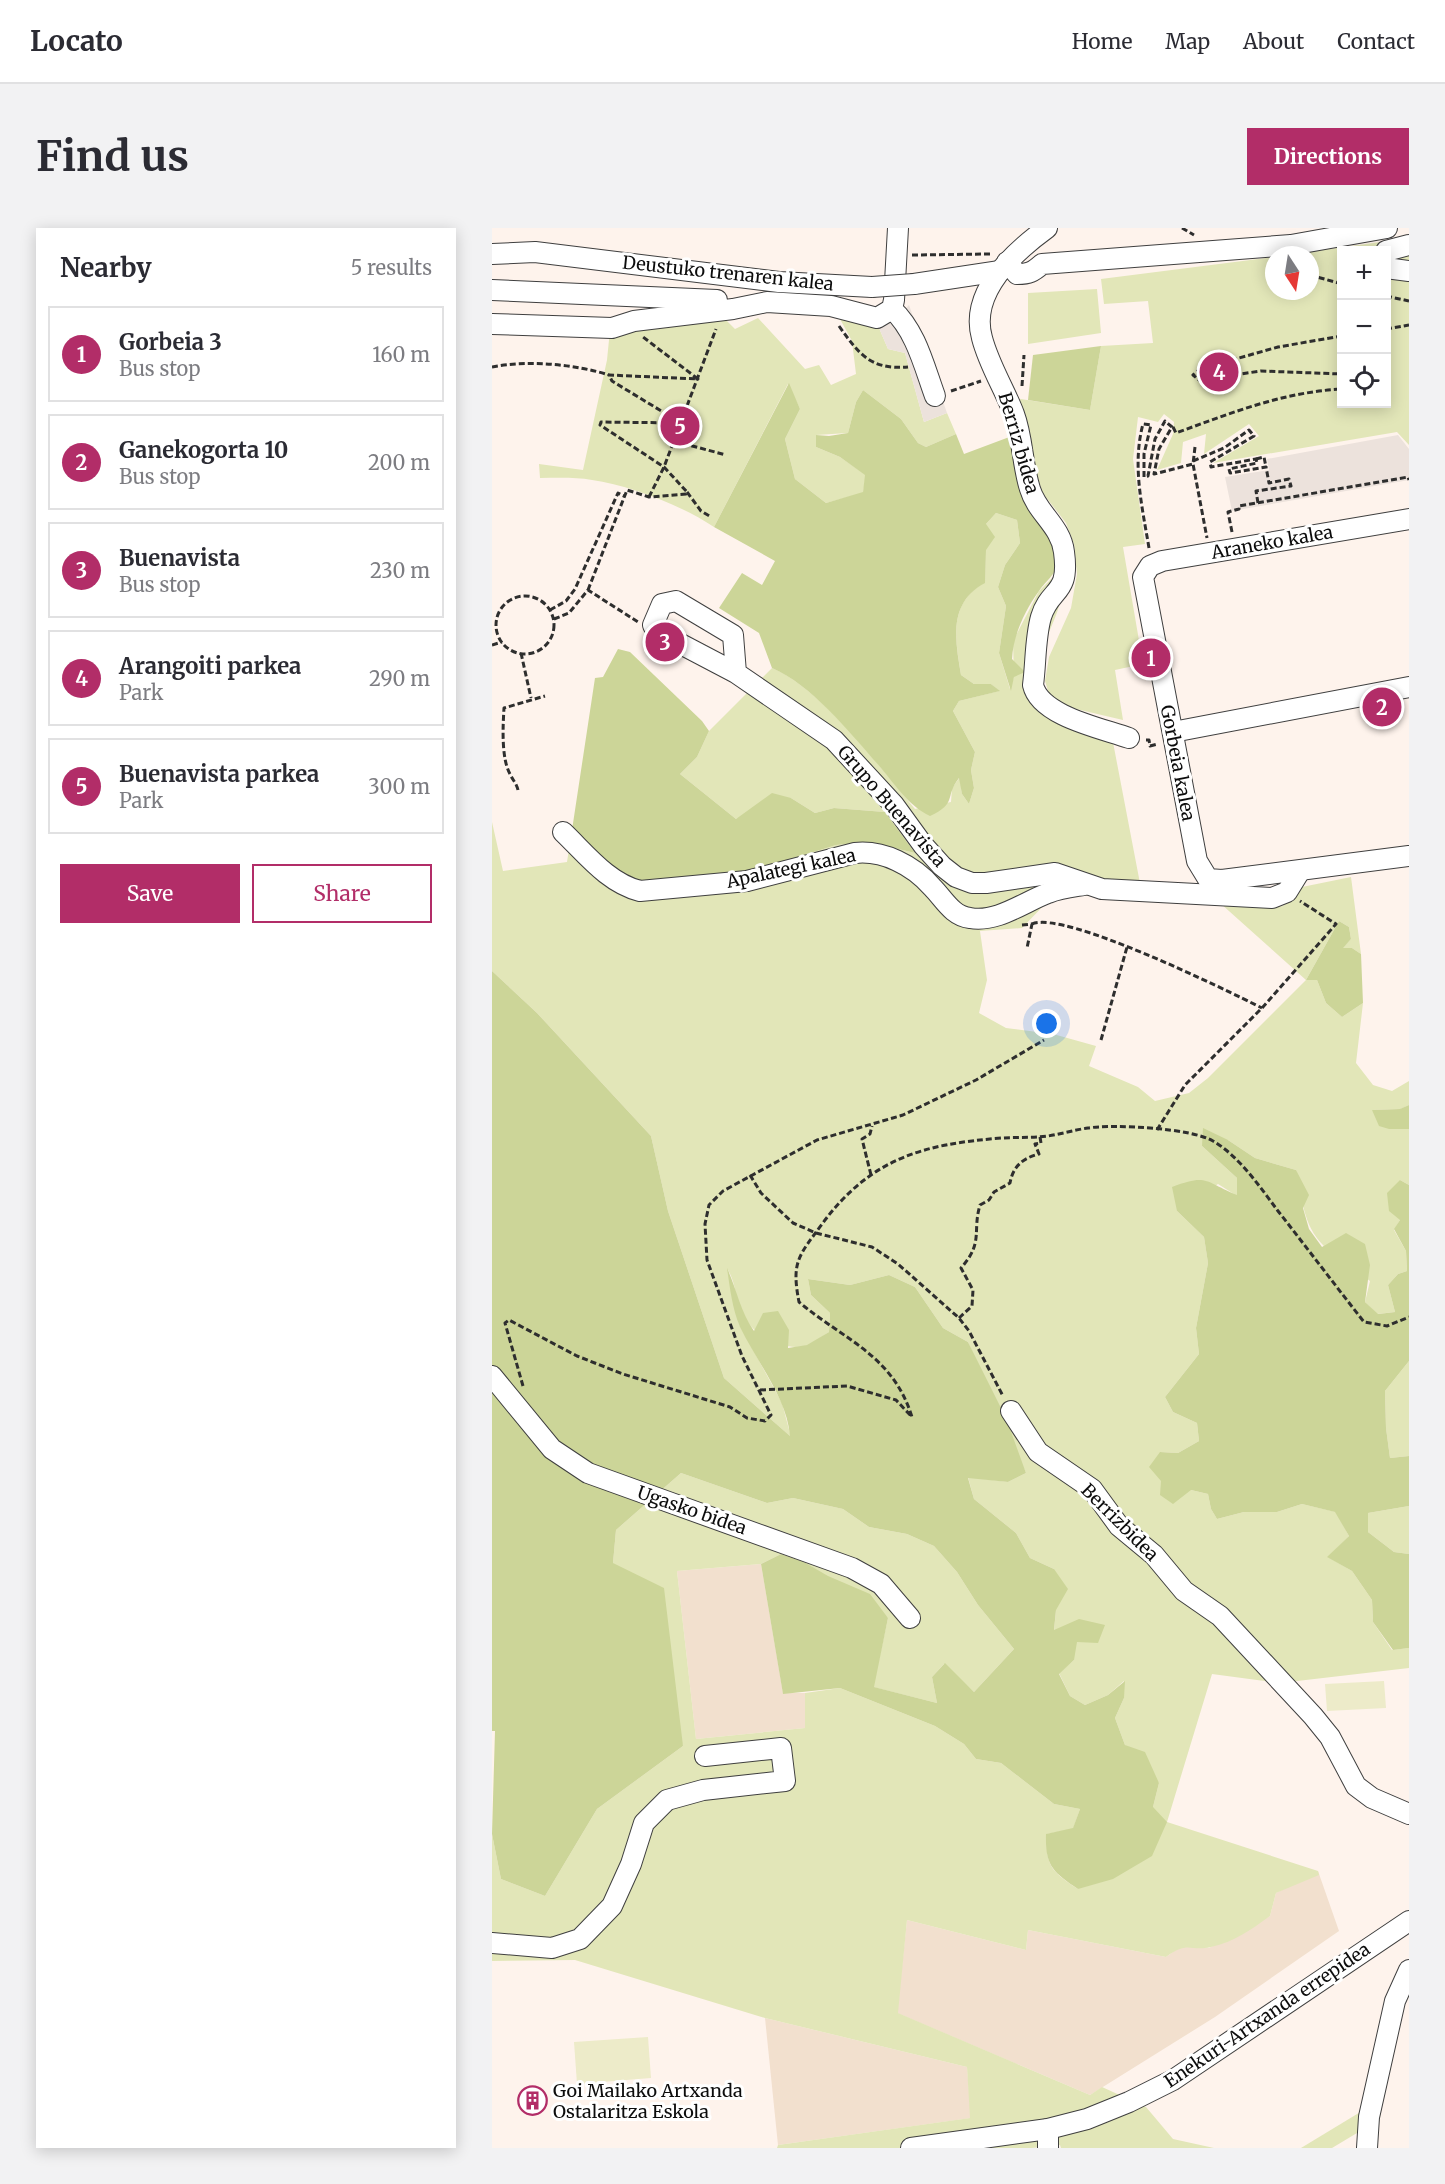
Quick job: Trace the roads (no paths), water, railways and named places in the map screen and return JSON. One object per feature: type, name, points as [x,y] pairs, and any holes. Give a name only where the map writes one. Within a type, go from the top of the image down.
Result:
[{"type":"street","points":[[892,309],[898,228]]},
{"type":"street","points":[[1047,228],[1003,267],[1017,274],[1024,274],[1032,273],[1042,264],[1291,245],[1387,228]]},
{"type":"street","points":[[1391,250],[1409,245]]},
{"type":"street","name":"Deustuko trenaren kalea","points":[[492,254],[535,252],[800,283],[872,287],[914,284],[1003,267]]},
{"type":"street","name":"Berriz bidea","points":[[1003,267],[987,295],[979,320],[981,337],[1011,407],[1023,445],[1030,489],[1043,514],[1054,525],[1064,550],[1065,579],[1041,618],[1033,685],[1035,695],[1056,712],[1134,740]]},
{"type":"street","points":[[1391,269],[1409,271]]},
{"type":"street","points":[[800,283],[807,304]]},
{"type":"street","points":[[492,290],[684,307],[733,309],[767,302]]},
{"type":"street","points":[[492,324],[612,328],[684,307],[767,302],[831,306],[876,318],[892,309]]},
{"type":"street","points":[[892,309],[904,320],[938,395]]},
{"type":"street","name":"Araneko kalea","points":[[1143,577],[1150,566],[1162,561],[1409,521]]},
{"type":"street","name":"Gorbeia kalea","points":[[1143,577],[1166,734],[1197,861],[1204,876],[1208,879],[1222,880],[1300,871]]},
{"type":"street","name":"Grupo Buenavista","points":[[736,673],[733,635],[676,601],[662,604],[653,625],[656,631],[736,673],[834,740],[894,805],[922,845],[956,877],[972,883],[1055,873],[1102,890],[1272,898],[1287,892],[1300,871]]},
{"type":"street","points":[[1166,734],[1409,687]]},
{"type":"street","name":"Apalategi kalea","points":[[563,832],[607,875],[626,888],[640,891],[747,881],[855,853],[870,852],[904,865],[930,884],[958,916],[972,919],[1006,913],[1060,888],[1084,885]]},
{"type":"street","points":[[1300,871],[1409,856]]},
{"type":"street","name":"Ugasko bidea","points":[[497,1383],[552,1449],[588,1473],[852,1568],[881,1584],[910,1618]]},
{"type":"street","name":"Berrizbidea","points":[[1011,1411],[1038,1452],[1092,1489],[1119,1526],[1154,1555],[1184,1591],[1220,1616],[1267,1666],[1330,1737],[1356,1786],[1372,1798],[1409,1814]]},
{"type":"street","points":[[492,1943],[552,1948],[580,1939],[612,1906],[631,1864],[644,1823],[667,1800],[703,1790],[784,1781],[781,1749],[705,1756]]},
{"type":"street","name":"Enekuri-Artxanda errepidea","points":[[911,2148],[1048,2138],[1129,2102],[1173,2080],[1409,1921]]},
{"type":"street","points":[[1367,2148],[1370,2117],[1402,2007],[1409,1970]]},
{"type":"street","points":[[1370,2117],[1379,2148]]},
{"type":"place","name":"Arangoiti parkea","points":[[1219,372]]},
{"type":"place","name":"Buenavista parkea","points":[[680,426]]},
{"type":"place","name":"Buenavista","points":[[665,642]]},
{"type":"place","name":"Gorbeia 3","points":[[1151,658]]},
{"type":"place","name":"Ganekogorta 10","points":[[1382,707]]},
{"type":"place","name":"Goi Mailako Artxanda Ostalaritza Eskola","points":[[532,2100]]}]
